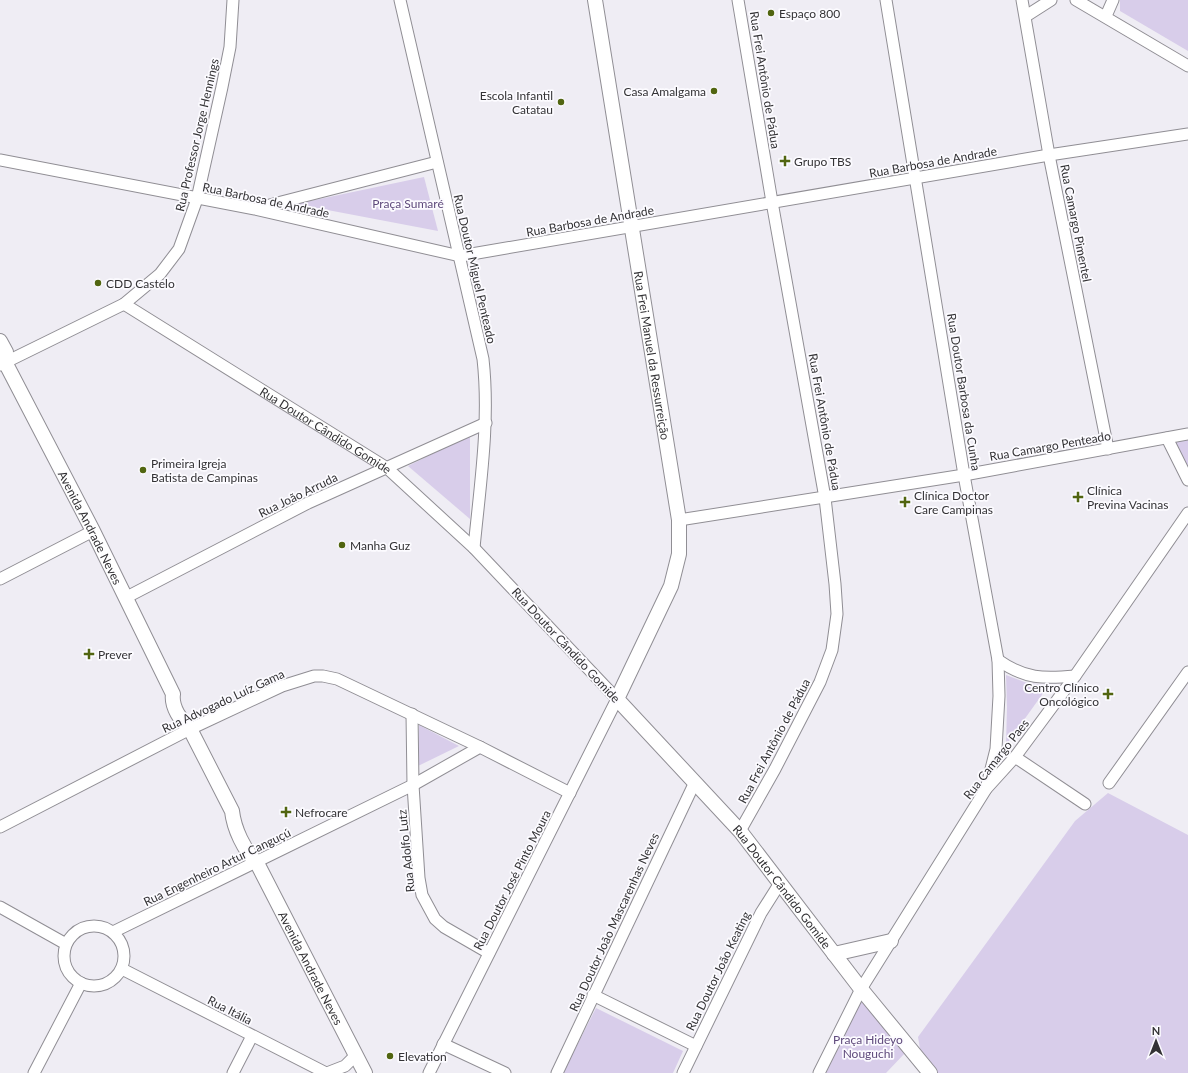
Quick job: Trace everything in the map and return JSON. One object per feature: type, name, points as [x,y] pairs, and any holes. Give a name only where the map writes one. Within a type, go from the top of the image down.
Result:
[{"type":"main road","name":"Rua Frei Manuel da Ressurreição","points":[[595,0],[679,520],[679,554],[671,586],[618,699]]},
{"type":"main road","name":"Avenida Andrade Neves","points":[[0,341],[6,352],[2,362],[92,532],[173,694],[180,697],[190,720],[190,729],[232,811],[236,828],[249,855],[257,863],[365,1073]]},
{"type":"main road","name":"Rua Doutor Cândido Gomide","points":[[618,699],[740,831],[861,989],[930,1073]]},
{"type":"main road","points":[[834,954],[891,941]]},
{"type":"street","name":"Rua Professor Jorge Hennings","points":[[2,362],[124,304],[160,274],[179,249],[190,224],[197,199],[230,47],[234,0]]},
{"type":"street","name":"Rua Doutor Miguel Penteado","points":[[400,0],[460,256],[482,359],[486,389],[486,423],[474,548]]},
{"type":"street","name":"Rua Frei Antônio de Pádua","points":[[738,0],[772,202],[825,498],[836,584],[836,614],[832,650],[820,682],[775,769],[740,831]]},
{"type":"street","name":"Rua Doutor Barbosa da Cunha","points":[[886,0],[964,475],[998,660],[999,696],[996,749],[986,789]]},
{"type":"street","name":"Rua Camargo Pimentel","points":[[1022,0],[1049,155],[1108,450]]},
{"type":"street","points":[[1026,16],[1051,0]]},
{"type":"street","points":[[1076,0],[1106,16],[1188,66]]},
{"type":"street","points":[[1106,16],[1113,0]]},
{"type":"street","name":"Rua Barbosa de Andrade","points":[[0,160],[255,209],[460,256],[631,228],[772,202],[1049,155],[1188,134]]},
{"type":"street","points":[[255,209],[437,162]]},
{"type":"street","name":"Rua Doutor Cândido Gomide","points":[[124,304],[387,468],[474,548],[618,699]]},
{"type":"street","name":"Rua João Arruda","points":[[125,598],[308,503],[486,423]]},
{"type":"street","name":"Rua Camargo Penteado","points":[[679,520],[964,475],[1108,450],[1188,434]]},
{"type":"street","points":[[1167,438],[1188,480]]},
{"type":"street","name":"Rua Camargo Paes","points":[[818,1073],[861,989],[986,789],[1015,757],[1075,676],[1188,513]]},
{"type":"street","points":[[0,579],[92,532]]},
{"type":"street","points":[[998,660],[1012,670],[1030,676],[1052,678],[1075,676]]},
{"type":"street","points":[[1109,783],[1188,672]]},
{"type":"street","name":"Rua Advogado Luíz Gama","points":[[0,827],[190,729],[282,686],[314,676],[337,679],[480,747],[570,793]]},
{"type":"street","name":"Rua Doutor José Pinto Moura","points":[[429,1073],[618,699]]},
{"type":"street","name":"Rua Adolfo Lutz","points":[[412,714],[413,785],[419,878],[422,895],[435,919],[444,927],[489,953]]},
{"type":"street","name":"Rua Engenheiro Artur Canguçú","points":[[114,932],[413,785],[480,747]]},
{"type":"street","points":[[1015,757],[1085,804]]},
{"type":"street","name":"Rua Doutor João Mascarenhas Neves","points":[[556,1073],[694,782]]},
{"type":"street","name":"Rua Doutor João Keating","points":[[683,1073],[761,913],[780,883]]},
{"type":"street","points":[[0,907],[66,944]]},
{"type":"street","points":[[87,926],[105,928],[114,932],[123,945],[124,957],[122,969],[112,981],[104,984],[89,986],[73,978],[64,962],[66,944],[78,930],[87,926]]},
{"type":"street","name":"Rua Itália","points":[[122,969],[326,1073]]},
{"type":"street","points":[[34,1073],[81,983]]},
{"type":"street","points":[[594,995],[696,1046]]},
{"type":"street","points":[[233,1073],[252,1036]]},
{"type":"street","points":[[444,1044],[505,1073]]},
{"type":"street","points":[[326,1073],[345,1066],[356,1055]]},
{"type":"green space","points":[[1120,0],[1188,0],[1188,51],[1120,11]]},
{"type":"green space","name":"Praça Sumaré","points":[[424,177],[438,231],[296,204]]},
{"type":"green space","points":[[470,435],[470,519],[408,466]]},
{"type":"green space","points":[[1188,435],[1188,466],[1172,439]]},
{"type":"green space","points":[[1006,675],[1027,683],[1049,685],[1006,745],[1007,707]]},
{"type":"green space","points":[[419,725],[459,746],[418,766]]},
{"type":"green space","points":[[1108,793],[1188,835],[1188,1073],[931,1073],[922,1061],[918,1037],[1075,821]]},
{"type":"green space","name":"Praça Hideyo Nouguchi","points":[[864,995],[905,1053],[886,1073],[826,1073]]},
{"type":"green space","points":[[596,1008],[683,1051],[673,1073],[563,1073]]},
{"type":"place","name":"Espaço 800","points":[[771,13]]},
{"type":"place","name":"Casa Amalgama","points":[[714,91]]},
{"type":"place","name":"Escola Infantil Catatau","points":[[561,102]]},
{"type":"place","name":"Grupo TBS","points":[[785,161]]},
{"type":"place","name":"CDD Castelo","points":[[98,283]]},
{"type":"place","name":"Primeira Igreja Batista de Campinas","points":[[143,470]]},
{"type":"place","name":"Clínica Previna Vacinas","points":[[1078,497]]},
{"type":"place","name":"Clínica Doctor Care Campinas","points":[[905,502]]},
{"type":"place","name":"Manha Guz","points":[[342,545]]},
{"type":"place","name":"Prever","points":[[89,654]]},
{"type":"place","name":"Centro Clínico Oncológico","points":[[1108,694]]},
{"type":"place","name":"Nefrocare","points":[[286,812]]},
{"type":"place","name":"Elevation","points":[[390,1056]]}]
